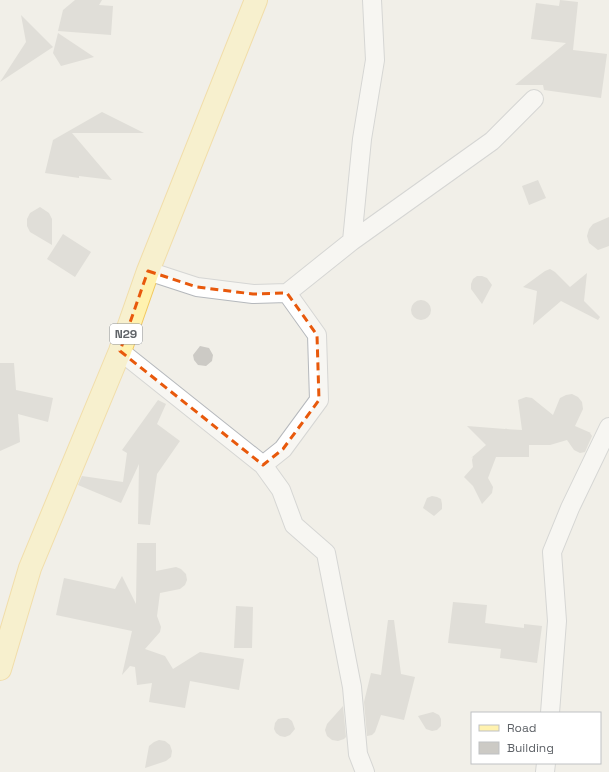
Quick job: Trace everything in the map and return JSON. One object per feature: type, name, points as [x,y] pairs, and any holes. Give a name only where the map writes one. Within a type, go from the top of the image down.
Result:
[{"type":"main road","name":"N29","points":[[0,668],[30,568],[120,351],[148,271],[256,0]]},
{"type":"street","points":[[352,242],[362,138],[375,60],[372,0]]},
{"type":"street","points":[[148,271],[197,287],[253,294],[287,293],[352,242],[492,141],[534,99]]},
{"type":"street","points":[[263,465],[283,449],[319,400],[317,335],[287,293]]},
{"type":"street","points":[[120,351],[263,465],[281,490],[294,525],[326,553],[352,687],[358,754],[365,772]]},
{"type":"street","points":[[550,712],[556,621],[552,552],[570,508],[609,427]]},
{"type":"highlighted area","points":[[148,271],[197,287],[253,294],[287,293],[317,335],[319,400],[283,449],[263,465],[120,351]]},
{"type":"building","points":[[75,0],[102,0],[99,5],[113,6],[111,35],[58,31],[63,10]]},
{"type":"building","points":[[560,0],[578,2],[573,50],[607,54],[601,98],[544,90],[543,85],[515,85],[566,43],[531,39],[536,3],[559,6]]},
{"type":"building","points":[[21,15],[53,47],[0,82],[26,42]]},
{"type":"building","points":[[58,33],[94,57],[61,66],[53,53]]},
{"type":"building","points":[[102,112],[144,133],[72,133],[112,180],[79,176],[79,178],[45,173],[53,140]]},
{"type":"building","points":[[538,180],[546,198],[529,205],[522,186]]},
{"type":"building","points":[[40,207],[49,213],[52,219],[52,245],[30,232],[27,226],[27,219],[30,213]]},
{"type":"building","points":[[609,217],[609,246],[598,250],[589,243],[587,236],[589,229],[593,224]]},
{"type":"building","points":[[63,234],[91,252],[75,277],[47,259]]},
{"type":"building","points":[[550,269],[570,287],[587,273],[584,301],[600,317],[598,320],[561,301],[533,325],[537,291],[523,287]]},
{"type":"building","points":[[477,276],[487,278],[492,285],[482,304],[471,289],[473,279]]},
{"type":"building","points":[[421,300],[428,303],[431,310],[428,317],[421,320],[414,317],[411,310],[414,303]]},
{"type":"building","points":[[200,346],[209,348],[213,355],[212,361],[206,366],[198,365],[194,360],[193,355]]},
{"type":"building","points":[[0,363],[14,363],[16,390],[53,398],[48,422],[18,414],[20,442],[0,451]]},
{"type":"building","points":[[572,394],[578,397],[582,402],[583,409],[575,426],[591,433],[592,436],[585,452],[580,453],[574,450],[567,440],[550,445],[529,445],[529,457],[496,457],[488,478],[493,487],[492,493],[482,504],[473,486],[464,477],[473,467],[473,457],[471,458],[486,445],[467,426],[522,430],[518,400],[526,397],[532,398],[553,415],[560,398]]},
{"type":"building","points":[[158,400],[166,404],[157,424],[180,441],[157,474],[150,525],[138,524],[139,464],[121,503],[78,485],[82,476],[123,482],[127,453],[122,450]]},
{"type":"building","points":[[432,496],[441,499],[442,504],[442,509],[434,516],[423,508],[427,498]]},
{"type":"building","points":[[137,543],[156,543],[156,571],[176,567],[181,569],[186,574],[187,580],[185,585],[180,589],[160,593],[157,616],[161,627],[160,632],[145,649],[165,656],[173,669],[200,652],[244,659],[239,690],[190,681],[185,708],[149,702],[152,683],[137,685],[135,667],[130,666],[122,675],[132,631],[56,615],[64,578],[115,589],[122,576],[136,604]]},
{"type":"building","points":[[453,602],[487,605],[485,623],[524,628],[524,624],[542,626],[537,663],[500,658],[501,649],[448,643]]},
{"type":"building","points":[[236,606],[253,607],[252,648],[234,648]]},
{"type":"building","points":[[388,620],[394,620],[401,674],[415,677],[404,720],[381,715],[375,732],[372,735],[367,736],[364,702],[371,673],[381,675]]},
{"type":"building","points":[[343,706],[346,737],[338,741],[332,740],[327,736],[325,730],[327,724]]},
{"type":"building","points":[[433,712],[439,715],[441,719],[441,726],[437,730],[432,731],[426,729],[418,716]]},
{"type":"building","points":[[288,718],[292,721],[295,729],[290,735],[285,737],[280,736],[274,729],[275,723],[278,719]]},
{"type":"building","points":[[159,740],[165,741],[170,745],[172,751],[171,757],[166,761],[145,768],[149,746]]}]
